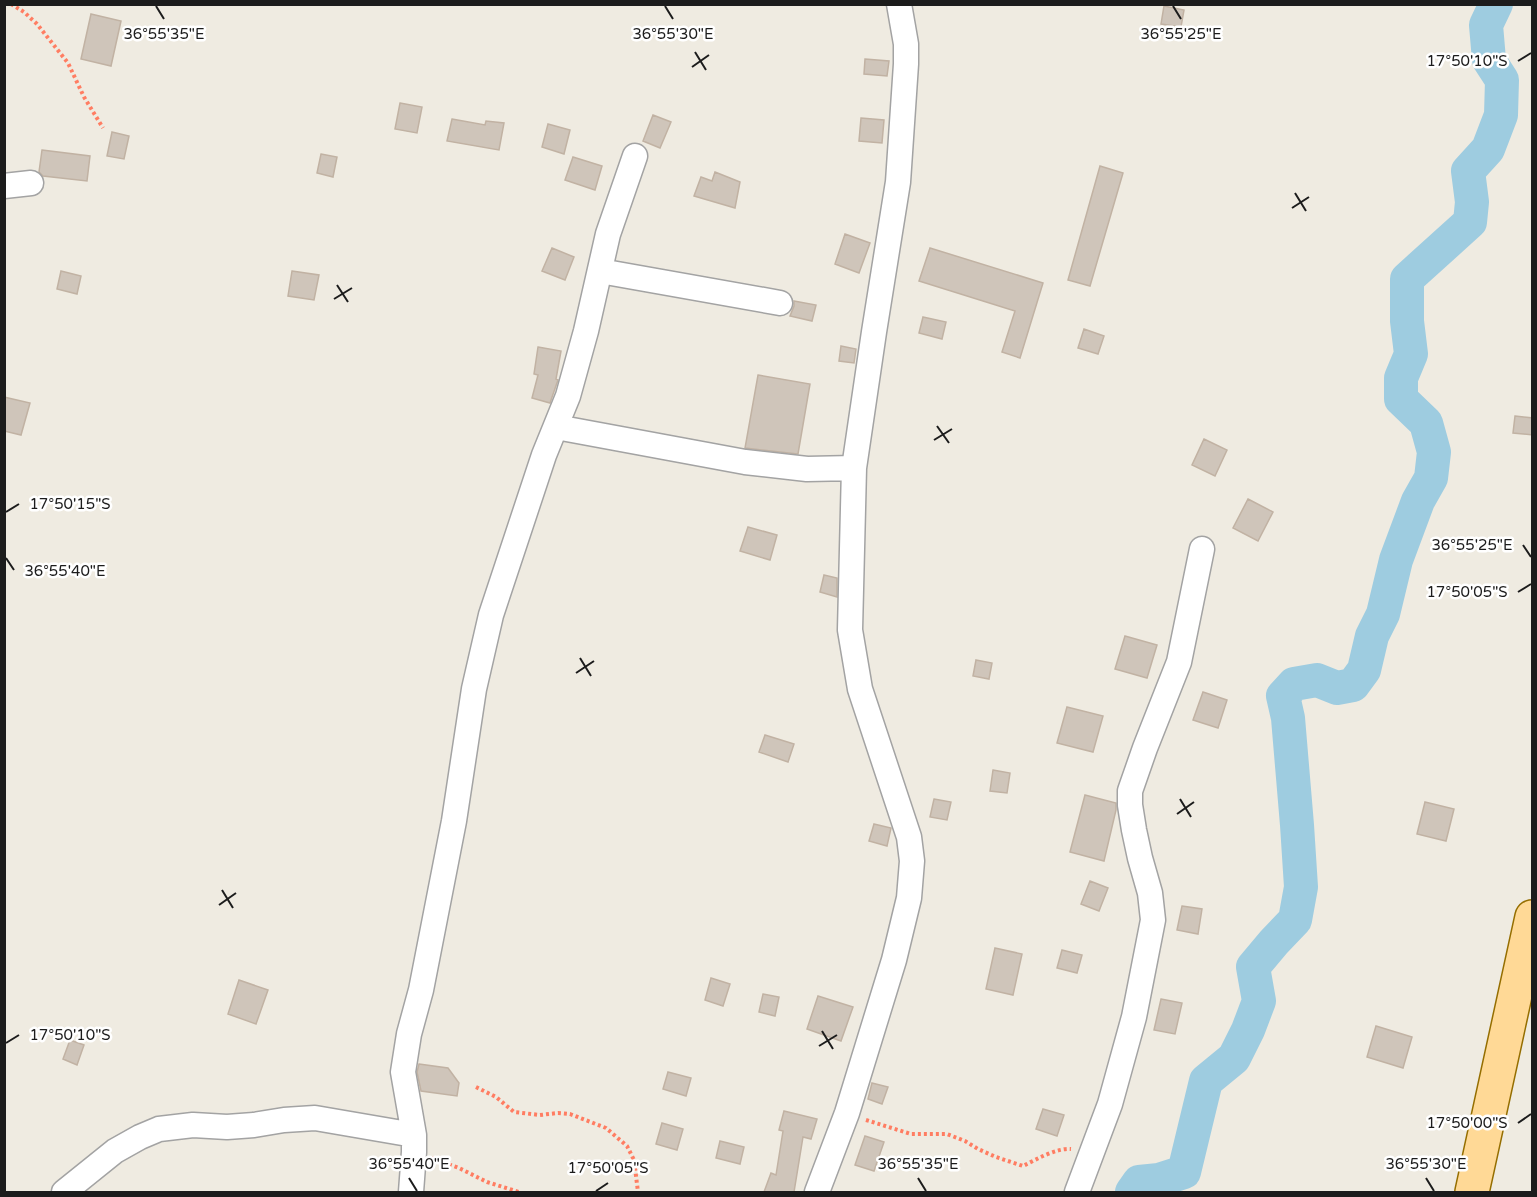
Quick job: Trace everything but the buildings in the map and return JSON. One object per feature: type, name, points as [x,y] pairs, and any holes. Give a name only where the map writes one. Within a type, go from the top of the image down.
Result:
[{"type":"main road","points":[[1472,1192],[1533,917]]},
{"type":"street","points":[[818,1192],[847,1113],[894,960],[909,898],[912,861],[909,837],[860,689],[850,630],[854,468],[898,182],[906,64],[906,44],[899,4]]},
{"type":"street","points":[[411,1192],[414,1143],[403,1072],[454,821],[474,689],[491,615],[544,455],[568,396],[586,332],[608,234],[635,156]]},
{"type":"street","points":[[4,186],[31,183]]},
{"type":"street","points":[[600,270],[780,303]]},
{"type":"street","points":[[556,427],[745,462],[807,469],[854,468]]},
{"type":"street","points":[[1077,1192],[1110,1104],[1134,1017],[1153,920],[1150,893],[1134,830],[1130,791],[1179,662],[1202,549]]},
{"type":"street","points":[[64,1192],[115,1151],[159,1129],[193,1125],[254,1125],[315,1118],[414,1143]]},
{"type":"path","points":[[11,4],[37,24],[68,63],[84,97],[103,128]]},
{"type":"path","points":[[476,1087],[496,1097],[514,1112],[540,1115],[570,1114],[606,1128],[627,1146],[634,1160],[638,1192]]},
{"type":"path","points":[[847,1113],[911,1134],[947,1134],[996,1157],[1023,1166],[1067,1148],[1093,1152]]},
{"type":"path","points":[[414,1143],[487,1182],[519,1192]]},
{"type":"waterway","points":[[1132,1192],[1139,1182],[1159,1180],[1184,1172],[1206,1081],[1234,1058],[1259,1001],[1253,967],[1295,920],[1301,887],[1288,718],[1283,696],[1294,684],[1317,680],[1337,688],[1353,685],[1364,670],[1372,636],[1383,614],[1396,560],[1418,501],[1431,478],[1434,452],[1426,423],[1401,399],[1401,378],[1411,354],[1407,321],[1407,279],[1470,222],[1472,202],[1468,171],[1488,149],[1501,115],[1502,80],[1489,60],[1486,25],[1496,4]]}]
